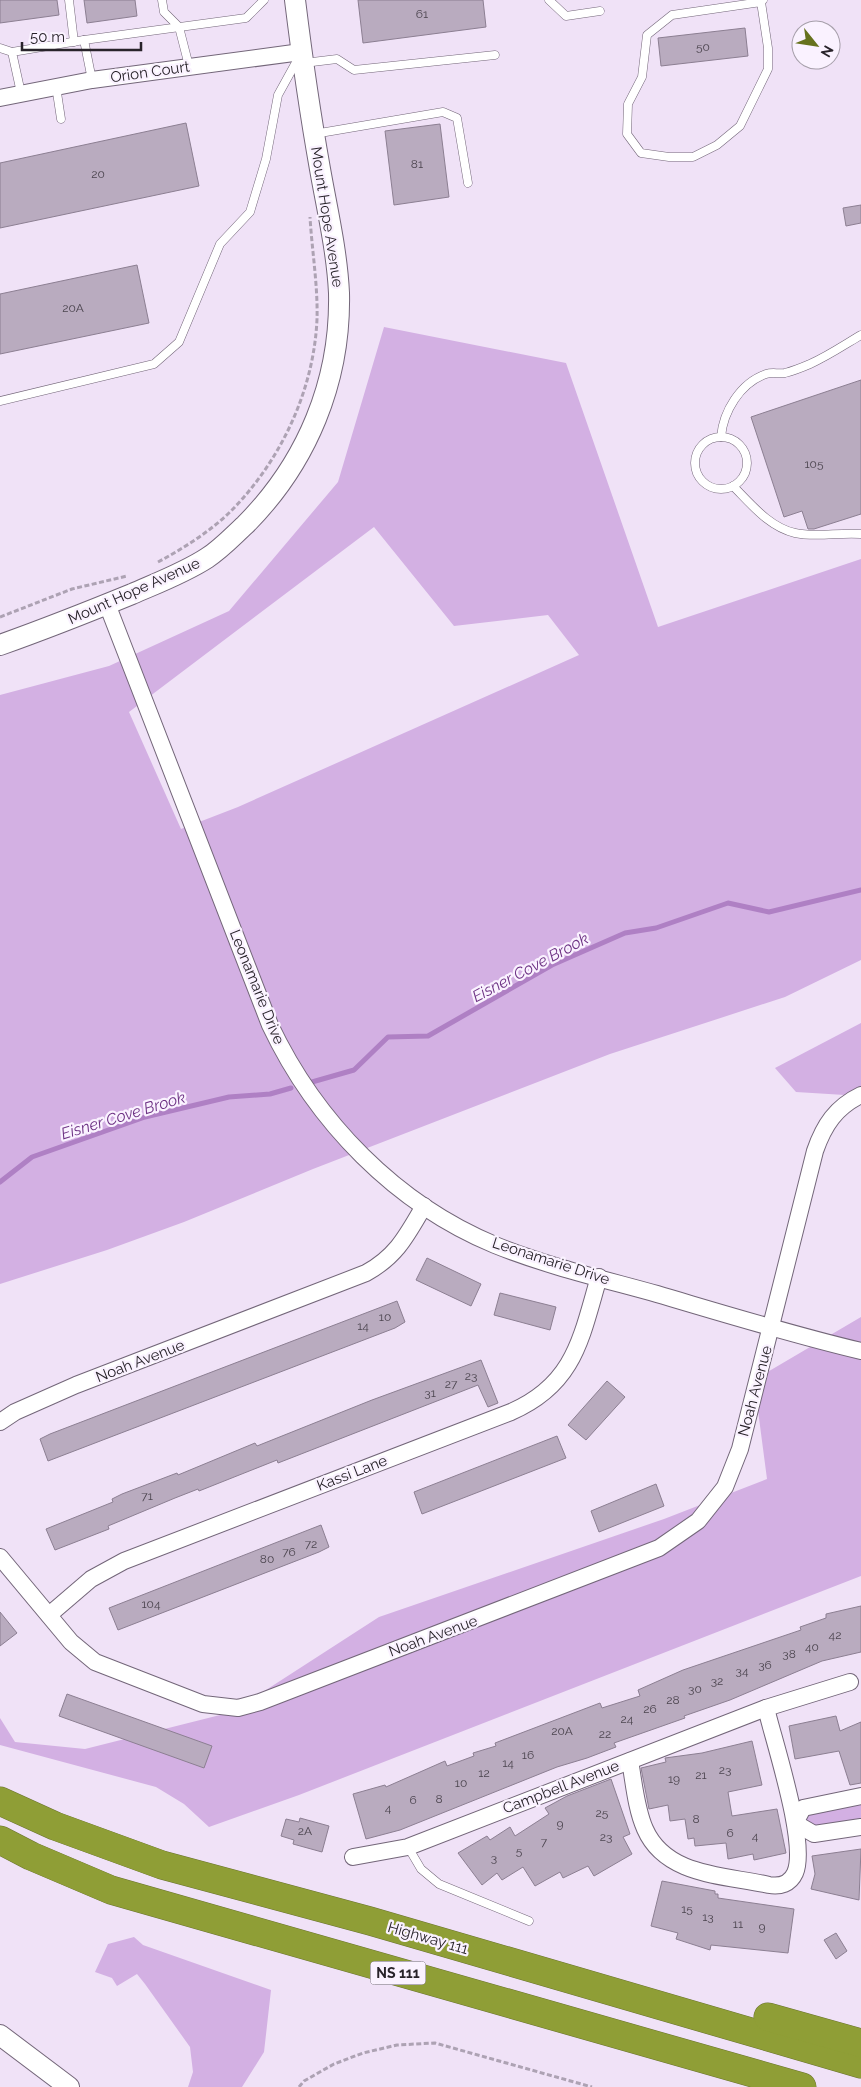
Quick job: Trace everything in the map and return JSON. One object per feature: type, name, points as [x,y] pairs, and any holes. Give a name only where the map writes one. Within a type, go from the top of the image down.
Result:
[{"type":"highway","name":"Highway 111","points":[[3,1802],[55,1826],[162,1865],[430,1938],[861,2064]]},
{"type":"highway","name":"NS 111","points":[[0,1840],[31,1856],[111,1890],[802,2087]]},
{"type":"highway","points":[[430,1938],[702,1999],[861,2042]]},
{"type":"street","name":"Mount Hope Avenue","points":[[0,645],[167,579],[199,562],[231,538],[282,484],[302,452],[317,418],[331,375],[338,328],[339,291],[332,235],[302,58],[295,0]]},
{"type":"street","name":"Orion Court","points":[[0,98],[56,86],[189,66],[302,58]]},
{"type":"street","name":"Leonamarie Drive","points":[[107,604],[277,1040],[307,1090],[342,1134],[387,1178],[424,1206],[458,1227],[494,1244],[598,1278],[861,1351]]},
{"type":"street","points":[[772,1327],[810,1167],[819,1139],[833,1115],[846,1103],[861,1094]]},
{"type":"street","name":"Noah Avenue","points":[[0,1422],[15,1412],[76,1385],[366,1273],[394,1254],[424,1206]]},
{"type":"street","name":"Kassi Lane","points":[[49,1615],[91,1579],[124,1561],[511,1412],[534,1400],[559,1379],[571,1358],[583,1332],[598,1278]]},
{"type":"street","name":"Noah Avenue","points":[[0,1557],[75,1647],[95,1662],[203,1704],[238,1708],[260,1702],[542,1595],[665,1545],[692,1527],[705,1514],[725,1487],[733,1469],[772,1327]]},
{"type":"street","name":"Campbell Avenue","points":[[354,1857],[408,1847],[766,1708],[850,1682]]},
{"type":"street","points":[[630,1761],[644,1827],[664,1855],[678,1864],[693,1870],[769,1886],[787,1882],[795,1873],[798,1862],[795,1823],[766,1708]]},
{"type":"street","points":[[795,1823],[803,1808],[861,1796]]},
{"type":"street","points":[[795,1823],[814,1834],[861,1827]]},
{"type":"street","points":[[0,2035],[69,2087]]},
{"type":"lane","points":[[69,0],[74,42]]},
{"type":"lane","points":[[162,0],[164,12],[179,27],[189,66]]},
{"type":"lane","points":[[0,48],[12,52],[84,40],[246,18],[264,0]]},
{"type":"lane","points":[[549,0],[566,16],[600,11]]},
{"type":"lane","points":[[762,1],[768,48],[768,70],[740,126],[717,145],[693,157],[669,157],[642,153],[627,134],[628,104],[642,77],[647,35],[672,15],[762,1]]},
{"type":"lane","points":[[84,40],[92,80]]},
{"type":"lane","points":[[12,52],[21,93]]},
{"type":"lane","points":[[0,401],[154,364],[179,342],[220,244],[250,212],[266,159],[278,96],[302,58],[337,59],[354,70],[495,55]]},
{"type":"lane","points":[[56,86],[61,119]]},
{"type":"lane","points":[[314,134],[443,112],[457,118],[468,183]]},
{"type":"lane","points":[[722,437],[722,422],[730,407],[743,390],[758,378],[766,374],[784,373],[812,363],[861,335]]},
{"type":"lane","points":[[722,437],[734,441],[744,451],[745,471],[743,477],[733,486],[720,490],[707,486],[698,476],[694,462],[698,450],[708,440],[722,437]]},
{"type":"lane","points":[[733,486],[764,517],[781,528],[795,533],[861,534]]},
{"type":"lane","points":[[408,1847],[421,1869],[439,1884],[529,1921]]},
{"type":"path","points":[[156,563],[185,546],[232,510],[271,458],[296,413],[307,381],[314,350],[317,319],[309,209]]},
{"type":"path","points":[[0,617],[72,589],[135,572]]},
{"type":"path","points":[[299,2087],[304,2081],[334,2064],[363,2053],[397,2045],[434,2043],[592,2087]]},
{"type":"shaded area","points":[[384,327],[566,363],[658,627],[861,559],[861,960],[785,997],[610,1054],[313,1169],[184,1222],[107,1250],[0,1284],[0,695],[109,666],[229,611],[338,482]],"holes":[[[374,527],[454,626],[548,615],[579,655],[238,807],[181,829],[129,712]]]},
{"type":"shaded area","points":[[861,1023],[861,1096],[796,1092],[775,1068]]},
{"type":"shaded area","points":[[861,1317],[861,1576],[299,1795],[209,1827],[184,1804],[156,1787],[0,1745],[0,1718],[15,1742],[85,1749],[232,1712],[379,1617],[664,1519],[767,1479],[754,1380]]},
{"type":"shaded area","points":[[861,1805],[861,1820],[810,1826],[804,1819],[806,1813]]},
{"type":"shaded area","points":[[134,1937],[143,1945],[271,1990],[264,2052],[242,2087],[188,2087],[193,2072],[190,2047],[137,1974],[117,1986],[112,1978],[95,1972],[108,1944]]},
{"type":"building","points":[[0,0],[57,0],[59,15],[0,23]]},
{"type":"building","points":[[84,0],[135,0],[137,16],[87,23]]},
{"type":"building","points":[[358,0],[483,0],[486,27],[363,43]]},
{"type":"building","points":[[745,28],[748,56],[661,66],[658,38]]},
{"type":"building","points":[[186,123],[199,186],[0,228],[0,163]]},
{"type":"building","points":[[440,124],[449,197],[394,205],[385,131]]},
{"type":"building","points":[[861,205],[861,223],[846,226],[843,208]]},
{"type":"building","points":[[137,265],[149,323],[0,354],[0,294]]},
{"type":"building","points":[[861,380],[861,514],[814,529],[808,529],[802,511],[784,517],[751,417]]},
{"type":"building","points":[[427,1258],[481,1284],[471,1306],[416,1280]]},
{"type":"building","points":[[500,1293],[556,1307],[550,1330],[494,1315]]},
{"type":"building","points":[[397,1301],[405,1322],[395,1328],[48,1461],[40,1439],[50,1434]]},
{"type":"building","points":[[481,1360],[498,1403],[488,1407],[478,1385],[278,1463],[277,1460],[199,1491],[198,1489],[108,1526],[109,1529],[55,1550],[46,1529],[113,1502],[112,1499],[122,1494],[177,1473],[178,1475],[255,1443],[257,1446],[372,1400]]},
{"type":"building","points":[[607,1381],[625,1397],[586,1440],[568,1425]]},
{"type":"building","points":[[557,1436],[566,1458],[422,1514],[414,1492]]},
{"type":"building","points":[[656,1484],[664,1506],[599,1532],[591,1511]]},
{"type":"building","points":[[321,1525],[329,1547],[118,1630],[109,1608]]},
{"type":"building","points":[[861,1606],[861,1652],[822,1661],[730,1700],[684,1716],[685,1718],[614,1743],[616,1747],[557,1767],[400,1830],[366,1839],[353,1794],[385,1785],[386,1787],[445,1761],[447,1766],[474,1756],[473,1753],[496,1746],[495,1743],[600,1703],[602,1708],[640,1696],[638,1690],[683,1670],[801,1630],[800,1627],[826,1618],[826,1614]]},
{"type":"building","points":[[0,1612],[17,1633],[0,1646]]},
{"type":"building","points":[[67,1694],[212,1746],[204,1768],[59,1716]]},
{"type":"building","points":[[836,1716],[840,1731],[861,1722],[861,1783],[850,1785],[839,1751],[795,1759],[789,1726]]},
{"type":"building","points":[[752,1741],[762,1785],[728,1792],[732,1816],[777,1809],[786,1853],[754,1860],[753,1854],[728,1859],[726,1843],[695,1846],[694,1838],[688,1839],[685,1819],[670,1821],[668,1805],[649,1809],[641,1768],[666,1762],[665,1758],[702,1753]]},
{"type":"building","points":[[611,1779],[630,1834],[623,1837],[632,1854],[594,1876],[588,1866],[563,1878],[560,1872],[535,1886],[523,1867],[502,1880],[497,1873],[482,1885],[458,1853],[487,1836],[490,1840],[510,1827],[515,1836],[549,1814],[545,1808],[567,1796]]},
{"type":"building","points":[[300,1818],[329,1826],[322,1852],[293,1844],[294,1840],[281,1836],[286,1819],[299,1822]]},
{"type":"building","points":[[861,1849],[859,1900],[811,1889],[815,1874],[812,1856]]},
{"type":"building","points":[[662,1881],[715,1891],[715,1894],[718,1894],[718,1898],[794,1909],[788,1953],[711,1945],[710,1950],[676,1939],[678,1933],[651,1926]]},
{"type":"building","points":[[836,1933],[847,1951],[836,1959],[824,1940]]},
{"type":"waterway","name":"Eisner Cove Brook","points":[[312,1082],[354,1070],[388,1037],[428,1036],[552,965],[625,933],[656,928],[728,903],[769,912],[861,890]]},
{"type":"waterway","name":"Eisner Cove Brook","points":[[0,1182],[32,1157],[145,1117],[229,1097],[270,1094],[291,1088]]}]
